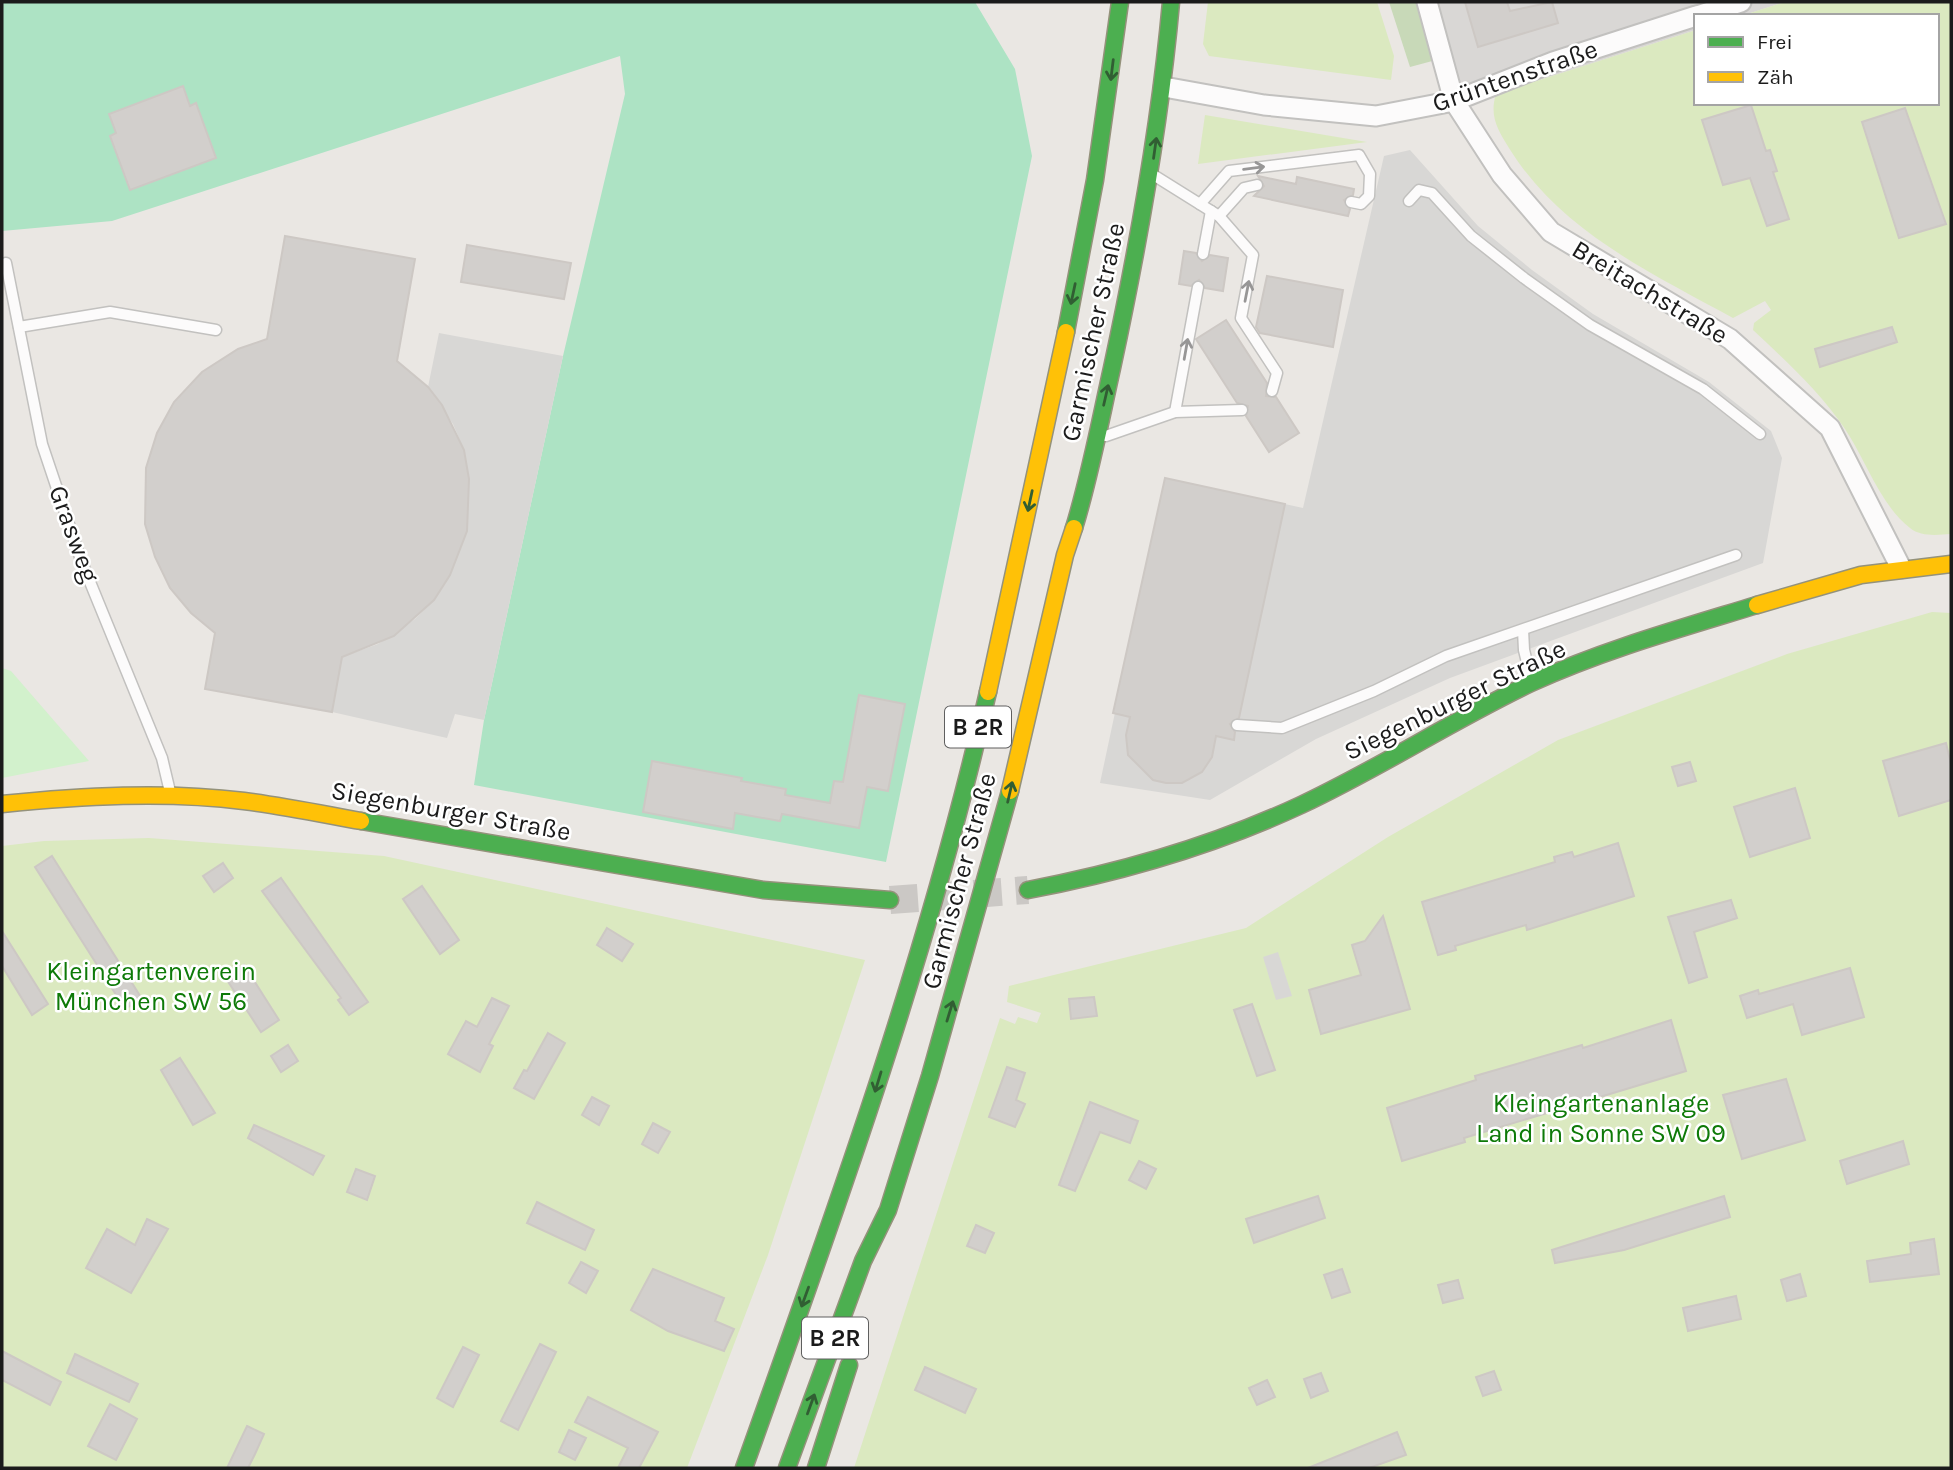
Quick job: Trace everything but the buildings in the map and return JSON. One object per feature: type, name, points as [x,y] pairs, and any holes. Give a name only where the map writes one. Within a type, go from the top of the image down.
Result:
[{"type":"main road","name":"Garmischer Straße","points":[[744,1468],[842,1196],[952,835],[1008,602],[1078,273],[1105,124],[1120,2]]},
{"type":"main road","name":"Garmischer Straße","points":[[787,1468],[863,1261],[888,1210],[938,1052],[1000,830],[1065,555],[1079,521],[1151,174],[1164,87],[1171,2]]},
{"type":"main road","name":"Siegenburger Straße","points":[[1028,890],[1103,876],[1171,857],[1242,831],[1303,804],[1387,757],[1532,683],[1667,632],[1816,587],[1901,568],[1951,564]]},
{"type":"main road","name":"Siegenburger Straße","points":[[2,804],[61,798],[171,796],[243,801],[763,890],[847,899],[890,900]]},
{"type":"main road","points":[[880,1267],[888,1210]]},
{"type":"main road","points":[[816,1468],[852,1355]]},
{"type":"street","name":"Breitachstraße","points":[[1427,2],[1454,101],[1502,175],[1551,232],[1730,339],[1830,428],[1901,568]]},
{"type":"street","name":"Grüntenstraße","points":[[1702,14],[1741,2]]},
{"type":"street","name":"Grüntenstraße","points":[[1164,87],[1264,105],[1376,116],[1454,101],[1553,62],[1694,17]]},
{"type":"lane","points":[[1200,204],[1229,172],[1359,155],[1370,174],[1369,196],[1361,204],[1351,202]]},
{"type":"lane","points":[[1151,174],[1215,213],[1253,256],[1241,318],[1277,373],[1272,391]]},
{"type":"lane","points":[[1203,254],[1215,213],[1244,188],[1256,185]]},
{"type":"lane","points":[[1409,201],[1419,190],[1432,193],[1471,236],[1524,278],[1590,325],[1703,389],[1760,434]]},
{"type":"lane","name":"Grasweg","points":[[6,263],[42,444],[81,560],[162,758],[171,796]]},
{"type":"lane","points":[[1175,412],[1198,287]]},
{"type":"lane","points":[[19,327],[110,312],[216,330]]},
{"type":"lane","points":[[1096,440],[1175,412],[1242,410]]},
{"type":"lane","points":[[1237,725],[1282,728],[1374,691],[1446,656],[1736,555]]},
{"type":"lane","points":[[1523,630],[1524,650],[1532,683]]},
{"type":"shaded area","points":[[1422,2],[1785,2],[1747,14],[1694,14],[1694,31],[1496,94],[1444,76]]},
{"type":"shaded area","points":[[1410,150],[1478,226],[1532,270],[1593,314],[1709,382],[1771,431],[1782,458],[1763,563],[1450,678],[1316,739],[1210,800],[1100,783],[1165,478],[1303,508],[1384,156]]},
{"type":"shaded area","points":[[439,333],[563,356],[484,720],[455,714],[447,738],[332,712],[342,657],[378,644],[415,619],[434,600],[450,575],[467,531],[469,479],[464,450],[453,424],[428,387]]},
{"type":"shaded area","points":[[1278,952],[1292,996],[1276,1000],[1263,957]]},
{"type":"green space","points":[[2,2],[975,2],[1015,69],[1032,156],[886,862],[474,785],[484,720],[563,356],[625,94],[620,56],[112,221],[2,231]]},
{"type":"green space","points":[[1208,2],[1377,2],[1394,56],[1391,80],[1209,56],[1203,44]]},
{"type":"green space","points":[[1389,2],[1419,2],[1436,60],[1410,67]]},
{"type":"green space","points":[[1785,2],[1951,2],[1951,534],[1929,535],[1914,531],[1890,507],[1853,441],[1825,402],[1753,330],[1754,323],[1771,310],[1765,301],[1733,318],[1609,247],[1554,203],[1530,177],[1501,135],[1494,109],[1496,94],[1694,31],[1694,105],[1939,105],[1939,14],[1747,14]]},
{"type":"green space","points":[[1205,115],[1367,142],[1198,164]]},
{"type":"green space","name":"Kleingartenanlage Land in Sonne SW 09","points":[[1932,612],[1951,613],[1951,1468],[854,1468],[1000,1018],[1015,1024],[1018,1017],[1037,1023],[1041,1013],[1007,1002],[1009,986],[1246,928],[1388,837],[1558,740],[1787,654]]},
{"type":"green space","points":[[2,668],[11,671],[89,761],[2,778]]},
{"type":"green space","name":"Kleingartenverein München SW 56","points":[[149,838],[384,856],[865,960],[768,1255],[687,1468],[2,1468],[2,846],[44,841]]},
{"type":"tunnel","points":[[890,900],[1028,890]]},
{"type":"traffic: fast","points":[[1066,332],[1095,180],[1120,2]]},
{"type":"traffic: fast","points":[[1074,528],[1122,323],[1139,232],[1161,94],[1171,2]]},
{"type":"traffic: fast","points":[[1028,890],[1133,866],[1235,833],[1330,791],[1473,712],[1558,671],[1614,650],[1757,605]]},
{"type":"traffic: fast","points":[[744,1468],[878,1083],[937,889],[988,692]]},
{"type":"traffic: fast","points":[[787,1468],[863,1261],[888,1210],[930,1076],[1010,791]]},
{"type":"traffic: fast","points":[[361,821],[763,890],[890,900]]},
{"type":"traffic: fast","points":[[816,1468],[849,1365]]},
{"type":"traffic: slow","points":[[988,692],[1066,332]]},
{"type":"traffic: slow","points":[[1010,791],[1065,555],[1074,528]]},
{"type":"traffic: slow","points":[[1757,605],[1861,575],[1951,564]]},
{"type":"traffic: slow","points":[[2,804],[92,797],[184,796],[259,803],[361,821]]}]
